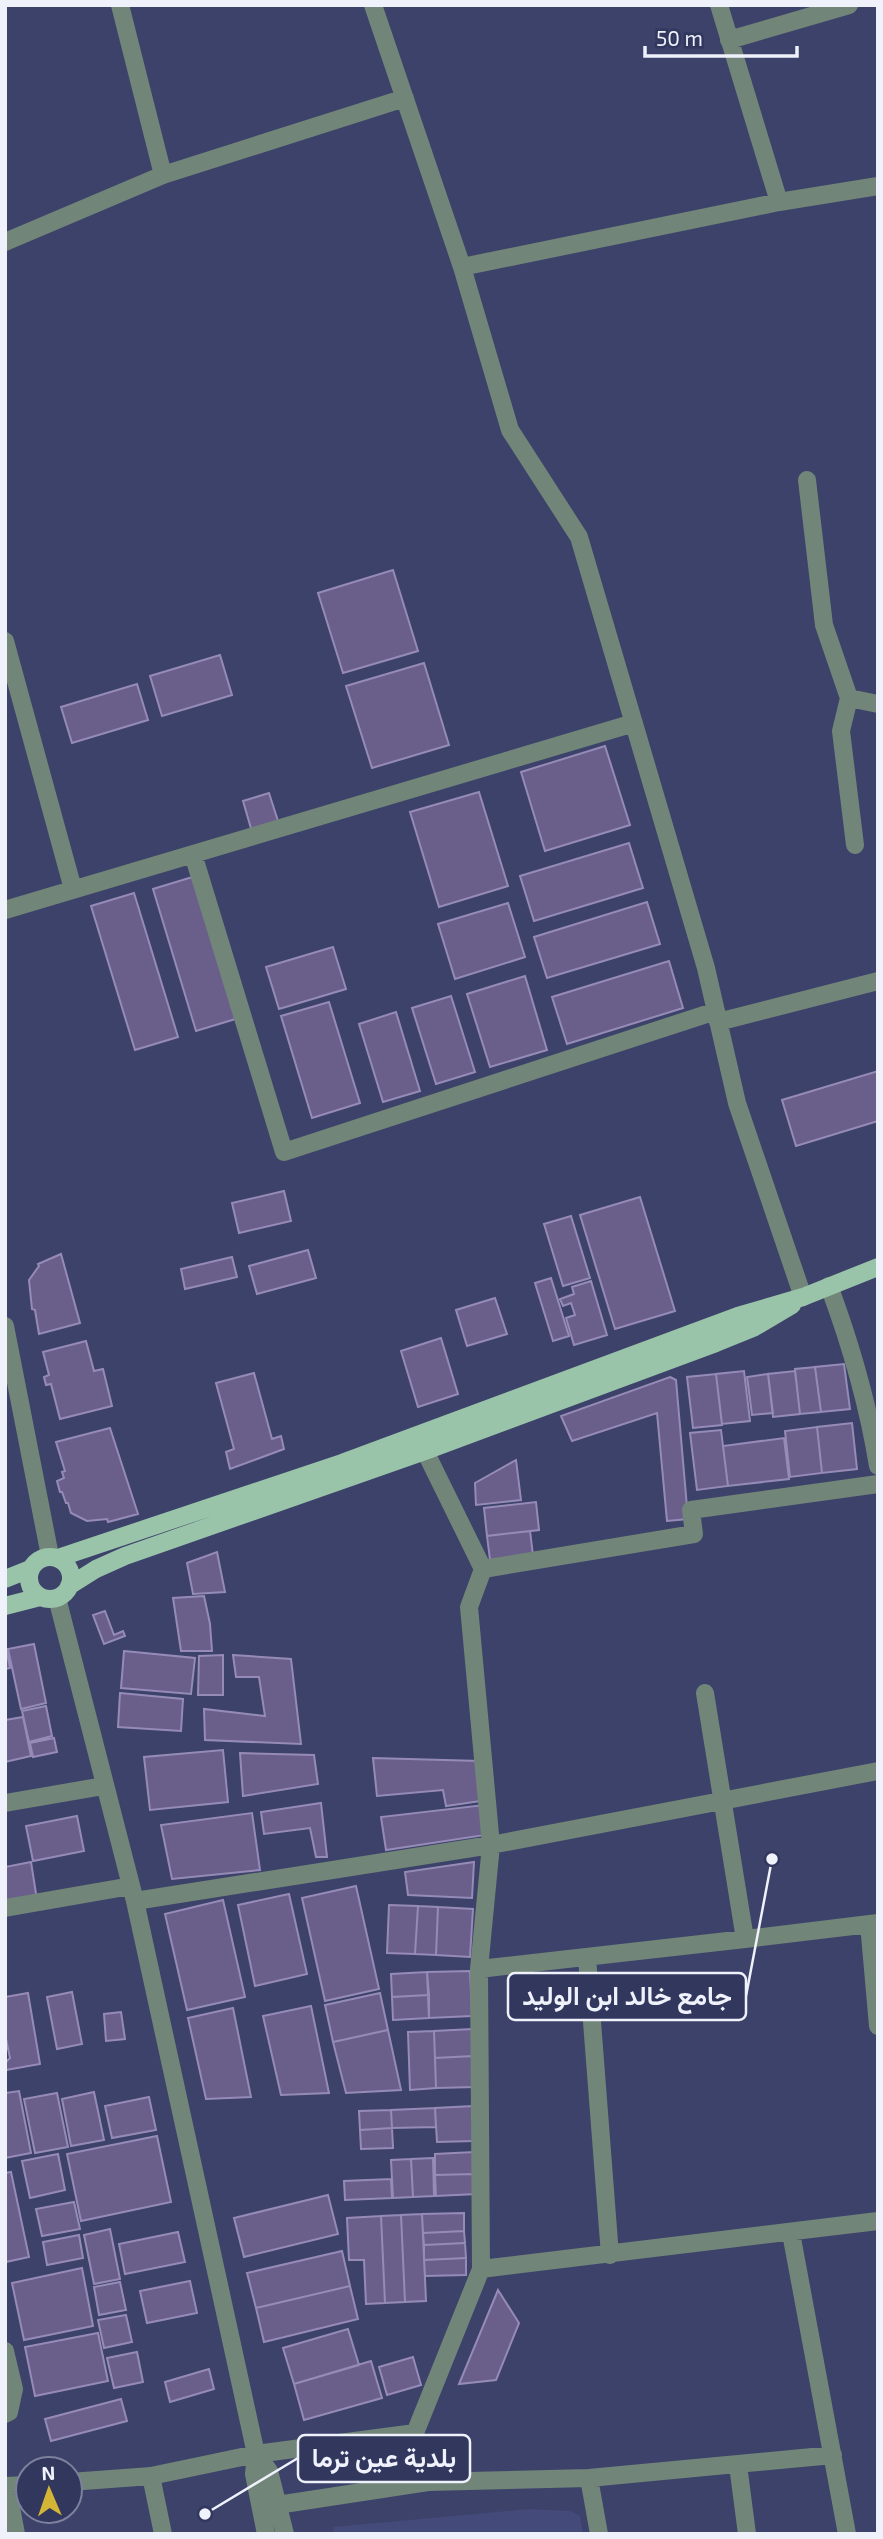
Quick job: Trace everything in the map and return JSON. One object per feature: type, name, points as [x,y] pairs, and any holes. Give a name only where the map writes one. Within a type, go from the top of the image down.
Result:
[{"type":"main road","points":[[5,1579],[30,1569],[35,1562],[342,1463],[738,1316],[803,1297],[878,1267]]},
{"type":"main road","points":[[5,1606],[56,1594],[96,1569],[125,1556],[425,1451],[716,1343],[771,1319],[803,1297]]},
{"type":"main road","points":[[54,1557],[70,1570],[56,1594]]},
{"type":"main road","points":[[30,1569],[30,1585],[56,1594]]},
{"type":"street","points":[[120,5],[163,175]]},
{"type":"street","points":[[373,5],[462,267],[510,429],[579,537],[706,968],[737,1103],[803,1297]]},
{"type":"street","points":[[719,5],[779,202]]},
{"type":"street","points":[[729,40],[849,5]]},
{"type":"street","points":[[5,242],[163,175],[405,98]]},
{"type":"street","points":[[462,267],[779,202],[878,186]]},
{"type":"street","points":[[807,480],[824,625],[849,698],[841,731],[855,845]]},
{"type":"street","points":[[5,641],[73,890]]},
{"type":"street","points":[[849,698],[878,704]]},
{"type":"street","points":[[5,910],[634,723]]},
{"type":"street","points":[[193,854],[284,1152],[717,1017],[878,981]]},
{"type":"street","points":[[829,1286],[848,1337],[871,1420],[878,1466]]},
{"type":"street","points":[[5,1326],[54,1557]]},
{"type":"street","points":[[425,1451],[483,1569],[469,1607],[491,1846],[479,1969],[481,2269],[415,2433],[428,2482]]},
{"type":"street","points":[[483,1569],[694,1534],[691,1510],[878,1484]]},
{"type":"street","points":[[56,1594],[133,1893],[256,2455],[254,2474],[266,2534]]},
{"type":"street","points":[[705,1693],[745,1940]]},
{"type":"street","points":[[5,1908],[491,1846],[878,1771]]},
{"type":"street","points":[[5,1804],[104,1786]]},
{"type":"street","points":[[479,1969],[873,1923],[878,2026]]},
{"type":"street","points":[[587,1957],[610,2255]]},
{"type":"street","points":[[481,2269],[878,2221]]},
{"type":"street","points":[[791,2232],[848,2534]]},
{"type":"street","points":[[5,2351],[14,2389],[9,2412],[5,2414]]},
{"type":"street","points":[[84,2481],[151,2476],[256,2455],[415,2433]]},
{"type":"street","points":[[256,2455],[269,2471],[285,2534]]},
{"type":"street","points":[[278,2505],[428,2482],[589,2478],[833,2455]]},
{"type":"street","points":[[738,2465],[747,2534]]},
{"type":"street","points":[[151,2476],[163,2534]]},
{"type":"street","points":[[589,2478],[599,2534]]},
{"type":"street","points":[[6,2486],[16,2534]]},
{"type":"shaded area","points":[[529,2509],[570,2511],[580,2516],[583,2534],[334,2534],[333,2527]]},
{"type":"building","points":[[393,570],[418,651],[343,673],[318,593]]},
{"type":"building","points":[[220,655],[232,695],[162,716],[150,676]]},
{"type":"building","points":[[424,663],[449,745],[372,768],[346,686]]},
{"type":"building","points":[[137,684],[148,720],[72,743],[61,707]]},
{"type":"building","points":[[605,746],[630,825],[545,851],[521,772]]},
{"type":"building","points":[[479,792],[508,886],[439,907],[410,812]]},
{"type":"building","points":[[269,793],[279,824],[252,832],[243,801]]},
{"type":"building","points":[[629,843],[643,888],[534,921],[520,876]]},
{"type":"building","points":[[199,875],[242,1017],[196,1031],[153,889]]},
{"type":"building","points":[[134,893],[178,1037],[135,1050],[91,906]]},
{"type":"building","points":[[647,902],[660,944],[547,978],[534,937]]},
{"type":"building","points":[[508,903],[525,957],[455,979],[438,924]]},
{"type":"building","points":[[333,947],[346,989],[279,1009],[266,967]]},
{"type":"building","points":[[669,961],[683,1008],[567,1044],[552,997]]},
{"type":"building","points":[[525,976],[547,1050],[490,1067],[467,994]]},
{"type":"building","points":[[451,996],[475,1072],[436,1084],[412,1008]]},
{"type":"building","points":[[329,1002],[360,1103],[312,1118],[281,1016]]},
{"type":"building","points":[[396,1012],[420,1091],[383,1102],[359,1024]]},
{"type":"building","points":[[878,1071],[878,1121],[796,1146],[782,1100]]},
{"type":"building","points":[[284,1191],[291,1221],[239,1233],[232,1203]]},
{"type":"building","points":[[640,1197],[675,1311],[615,1329],[580,1215]]},
{"type":"building","points":[[571,1216],[590,1278],[563,1286],[544,1224]]},
{"type":"building","points":[[308,1250],[316,1278],[257,1294],[249,1266]]},
{"type":"building","points":[[61,1254],[80,1323],[39,1334],[35,1310],[32,1309],[29,1280],[38,1264]]},
{"type":"building","points":[[232,1257],[237,1277],[185,1289],[181,1269]]},
{"type":"building","points":[[551,1278],[569,1336],[553,1341],[535,1283]]},
{"type":"building","points":[[591,1281],[607,1335],[574,1345],[566,1318],[575,1315],[571,1303],[563,1306],[560,1299],[574,1294],[572,1287]]},
{"type":"building","points":[[495,1298],[507,1334],[467,1346],[456,1310]]},
{"type":"building","points":[[441,1338],[458,1394],[418,1407],[401,1351]]},
{"type":"building","points":[[86,1341],[94,1371],[103,1369],[112,1406],[60,1419],[51,1384],[46,1385],[44,1377],[49,1375],[43,1352]]},
{"type":"building","points":[[844,1364],[850,1409],[821,1412],[815,1367]]},
{"type":"building","points":[[815,1367],[821,1412],[800,1414],[795,1369]]},
{"type":"building","points":[[744,1371],[750,1421],[722,1424],[716,1374]]},
{"type":"building","points":[[795,1371],[800,1414],[773,1417],[768,1374]]},
{"type":"building","points":[[254,1373],[272,1439],[281,1436],[284,1449],[230,1469],[226,1452],[234,1449],[216,1383]]},
{"type":"building","points":[[716,1374],[722,1425],[693,1428],[687,1377]]},
{"type":"building","points":[[768,1374],[773,1413],[752,1415],[747,1377]]},
{"type":"building","points":[[670,1377],[676,1380],[688,1519],[667,1521],[657,1413],[572,1441],[561,1416]]},
{"type":"building","points":[[852,1423],[857,1469],[822,1473],[817,1427]]},
{"type":"building","points":[[817,1427],[822,1473],[790,1477],[785,1431]]},
{"type":"building","points":[[110,1428],[138,1514],[108,1522],[107,1519],[87,1521],[71,1513],[60,1492],[57,1481],[64,1478],[62,1472],[65,1471],[56,1442]]},
{"type":"building","points":[[721,1430],[728,1486],[697,1490],[690,1433]]},
{"type":"building","points":[[784,1438],[789,1479],[728,1486],[723,1446]]},
{"type":"building","points":[[516,1460],[521,1500],[476,1505],[475,1483]]},
{"type":"building","points":[[536,1502],[539,1530],[487,1536],[484,1508]]},
{"type":"building","points":[[530,1531],[533,1555],[490,1560],[487,1536]]},
{"type":"building","points":[[217,1552],[225,1592],[193,1594],[187,1563]]},
{"type":"building","points":[[204,1596],[212,1651],[181,1651],[173,1598]]},
{"type":"building","points":[[105,1611],[114,1635],[123,1631],[125,1636],[104,1644],[93,1615]]},
{"type":"building","points":[[5,1643],[10,1668],[5,1669]]},
{"type":"building","points":[[34,1644],[46,1703],[21,1709],[8,1649]]},
{"type":"building","points":[[124,1651],[195,1658],[191,1694],[121,1688]]},
{"type":"building","points":[[223,1655],[223,1695],[198,1695],[199,1656]]},
{"type":"building","points":[[233,1655],[291,1659],[301,1744],[205,1740],[204,1709],[265,1716],[259,1677],[236,1677]]},
{"type":"building","points":[[120,1693],[183,1699],[181,1731],[118,1727]]},
{"type":"building","points":[[46,1706],[52,1736],[29,1742],[22,1711]]},
{"type":"building","points":[[23,1717],[31,1756],[5,1762],[5,1720]]},
{"type":"building","points":[[54,1738],[57,1752],[33,1757],[30,1743]]},
{"type":"building","points":[[223,1750],[228,1802],[150,1810],[144,1757]]},
{"type":"building","points":[[240,1753],[314,1755],[318,1784],[243,1796]]},
{"type":"building","points":[[373,1758],[480,1761],[481,1801],[446,1806],[443,1790],[377,1796]]},
{"type":"building","points":[[321,1803],[327,1857],[316,1857],[310,1828],[264,1834],[261,1812]]},
{"type":"building","points":[[484,1805],[485,1835],[386,1850],[381,1817]]},
{"type":"building","points":[[252,1813],[260,1870],[172,1879],[161,1825]]},
{"type":"building","points":[[77,1816],[84,1851],[33,1861],[26,1826]]},
{"type":"building","points":[[31,1862],[37,1900],[5,1905],[5,1867]]},
{"type":"building","points":[[474,1862],[472,1898],[408,1895],[405,1872]]},
{"type":"building","points":[[356,1886],[379,1989],[325,2001],[302,1898]]},
{"type":"building","points":[[289,1894],[307,1974],[255,1986],[238,1905]]},
{"type":"building","points":[[223,1900],[245,1997],[187,2010],[165,1914]]},
{"type":"building","points":[[389,1905],[418,1906],[415,1954],[387,1953]]},
{"type":"building","points":[[418,1906],[438,1907],[436,1955],[415,1954]]},
{"type":"building","points":[[438,1907],[473,1909],[470,1957],[436,1955]]},
{"type":"building","points":[[470,1971],[472,2016],[429,2018],[427,1972]]},
{"type":"building","points":[[427,1972],[429,1995],[392,1997],[391,1974]]},
{"type":"building","points":[[72,1992],[82,2044],[57,2049],[47,1997]]},
{"type":"building","points":[[28,1993],[40,2064],[6,2070],[6,2062],[10,2058],[5,2034],[5,1997]]},
{"type":"building","points":[[380,1993],[388,2030],[333,2042],[325,2005]]},
{"type":"building","points":[[429,1995],[429,2018],[393,2020],[392,1997]]},
{"type":"building","points":[[311,2006],[329,2093],[281,2095],[263,2016]]},
{"type":"building","points":[[233,2008],[251,2097],[206,2099],[188,2018]]},
{"type":"building","points":[[121,2012],[125,2039],[106,2041],[104,2014]]},
{"type":"building","points":[[472,2029],[473,2056],[435,2058],[434,2031]]},
{"type":"building","points":[[388,2030],[401,2090],[346,2093],[333,2042]]},
{"type":"building","points":[[434,2031],[436,2088],[410,2090],[408,2032]]},
{"type":"building","points":[[473,2056],[475,2087],[436,2088],[435,2058]]},
{"type":"building","points":[[19,2091],[31,2153],[5,2158],[5,2093]]},
{"type":"building","points":[[94,2092],[104,2140],[71,2146],[62,2099]]},
{"type":"building","points":[[57,2093],[68,2147],[35,2153],[24,2099]]},
{"type":"building","points":[[149,2097],[156,2130],[112,2138],[105,2106]]},
{"type":"building","points":[[473,2106],[474,2141],[437,2142],[435,2108]]},
{"type":"building","points":[[435,2108],[436,2127],[392,2128],[391,2110]]},
{"type":"building","points":[[391,2110],[392,2128],[360,2130],[359,2111]]},
{"type":"building","points":[[392,2128],[393,2148],[361,2149],[360,2130]]},
{"type":"building","points":[[157,2136],[171,2202],[81,2221],[67,2154]]},
{"type":"building","points":[[474,2152],[475,2174],[435,2175],[435,2154]]},
{"type":"building","points":[[58,2154],[65,2190],[30,2198],[22,2161]]},
{"type":"building","points":[[433,2158],[434,2196],[413,2197],[411,2159]]},
{"type":"building","points":[[411,2159],[413,2197],[393,2198],[391,2160]]},
{"type":"building","points":[[11,2172],[29,2257],[6,2262],[5,2173]]},
{"type":"building","points":[[475,2174],[476,2194],[436,2196],[435,2175]]},
{"type":"building","points":[[391,2179],[392,2198],[345,2200],[344,2181]]},
{"type":"building","points":[[328,2195],[338,2234],[244,2257],[234,2218]]},
{"type":"building","points":[[74,2202],[80,2229],[42,2236],[36,2209]]},
{"type":"building","points":[[464,2213],[464,2231],[423,2233],[422,2214]]},
{"type":"building","points":[[422,2214],[426,2301],[405,2302],[401,2215]]},
{"type":"building","points":[[401,2215],[405,2302],[385,2303],[381,2216]]},
{"type":"building","points":[[381,2216],[385,2303],[366,2304],[364,2260],[349,2260],[347,2218]]},
{"type":"building","points":[[110,2229],[120,2279],[94,2284],[84,2235]]},
{"type":"building","points":[[464,2231],[465,2243],[424,2245],[423,2233]]},
{"type":"building","points":[[178,2232],[185,2262],[125,2274],[119,2244]]},
{"type":"building","points":[[79,2235],[83,2258],[47,2265],[43,2242]]},
{"type":"building","points":[[465,2243],[466,2258],[424,2260],[424,2245]]},
{"type":"building","points":[[342,2251],[350,2286],[256,2308],[247,2273]]},
{"type":"building","points":[[466,2258],[466,2275],[425,2276],[424,2260]]},
{"type":"building","points":[[82,2268],[93,2326],[24,2340],[12,2283]]},
{"type":"building","points":[[190,2281],[197,2313],[147,2323],[140,2291]]},
{"type":"building","points":[[120,2282],[126,2310],[99,2315],[94,2287]]},
{"type":"building","points":[[350,2286],[358,2319],[264,2342],[256,2308]]},
{"type":"building","points":[[498,2290],[519,2323],[496,2380],[459,2384]]},
{"type":"building","points":[[126,2315],[132,2342],[104,2348],[98,2320]]},
{"type":"building","points":[[348,2329],[359,2365],[294,2384],[283,2348]]},
{"type":"building","points":[[98,2333],[108,2381],[35,2396],[25,2347]]},
{"type":"building","points":[[137,2352],[143,2382],[114,2388],[107,2358]]},
{"type":"building","points":[[413,2357],[421,2385],[387,2395],[379,2367]]},
{"type":"building","points":[[371,2361],[382,2398],[304,2420],[294,2384]]},
{"type":"building","points":[[209,2369],[214,2389],[170,2402],[165,2382]]},
{"type":"building","points":[[121,2399],[127,2421],[51,2441],[45,2419]]},
{"type":"place","name":"جامع خالد ابن الوليد","points":[[772,1859]]},
{"type":"place","name":"بلدية عين ترما","points":[[205,2514]]}]
